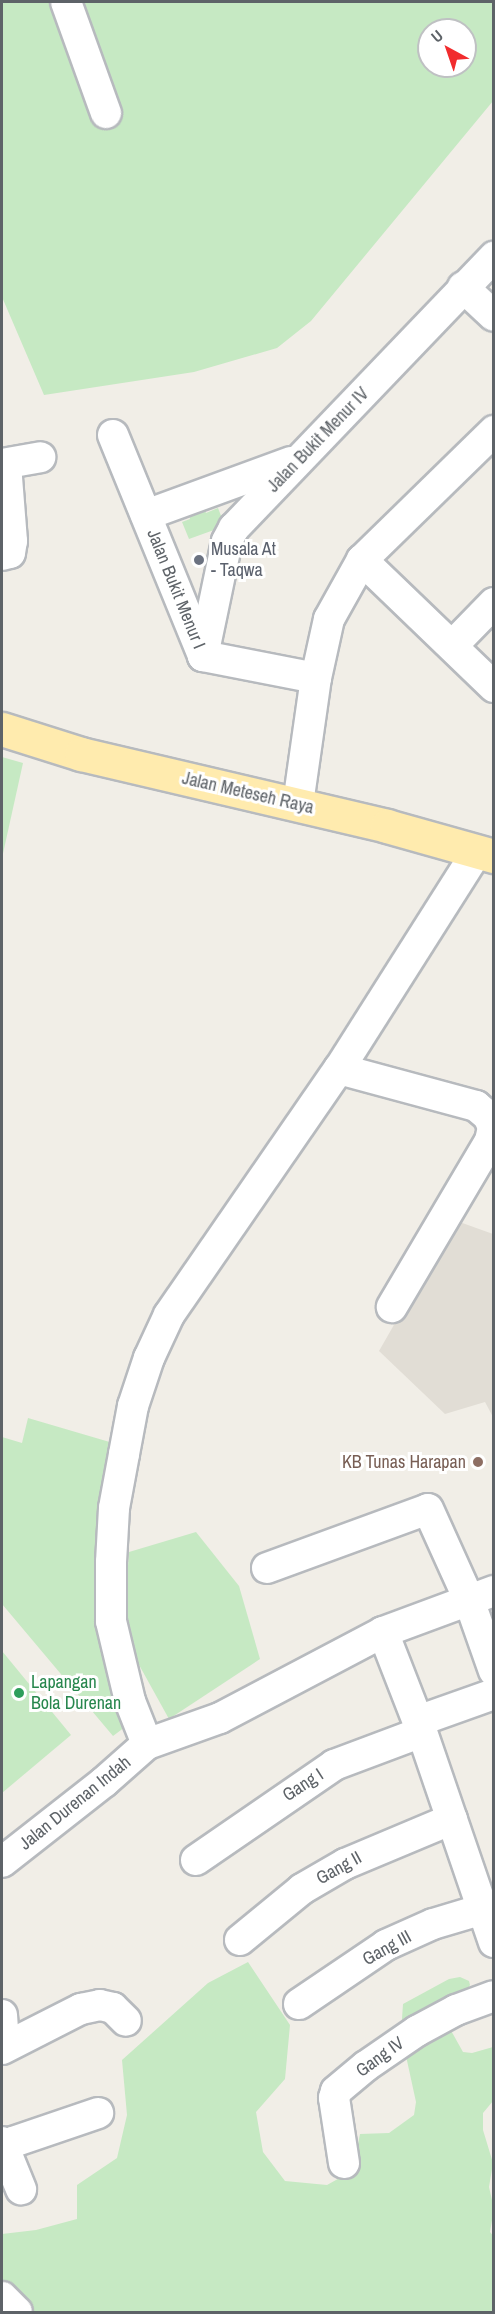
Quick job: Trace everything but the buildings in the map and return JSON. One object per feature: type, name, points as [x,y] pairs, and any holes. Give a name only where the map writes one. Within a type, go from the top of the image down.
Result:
[{"type":"main road","name":"Jalan Meteseh Raya","points":[[2,729],[81,754],[387,826],[485,855]]},
{"type":"street","points":[[69,2],[106,113]]},
{"type":"street","name":"Jalan Bukit Menur IV","points":[[203,656],[227,541],[234,528],[346,414],[463,287],[494,257]]},
{"type":"street","points":[[463,287],[494,316]]},
{"type":"street","points":[[298,804],[316,678],[329,619],[362,560],[494,431]]},
{"type":"street","name":"Jalan Bukit Menur I","points":[[113,435],[203,656],[316,678]]},
{"type":"street","points":[[2,555],[10,553],[12,541],[4,464],[40,457]]},
{"type":"street","name":"Jalan Bukit Menur I","points":[[146,515],[302,457]]},
{"type":"street","points":[[362,560],[494,687]]},
{"type":"street","points":[[452,646],[494,603]]},
{"type":"street","points":[[481,1595],[383,1632],[220,1718],[147,1743],[130,1701],[111,1621],[114,1508],[133,1406],[149,1358],[169,1315],[485,855]]},
{"type":"street","points":[[339,1069],[476,1106],[488,1116],[493,1127],[490,1142],[392,1307]]},
{"type":"street","points":[[267,1568],[428,1509],[481,1595],[494,1671]]},
{"type":"street","points":[[383,1632],[420,1727],[494,1942]]},
{"type":"street","name":"Gang I","points":[[196,1860],[334,1765],[494,1695]]},
{"type":"street","name":"Jalan Durenan Indah","points":[[2,1862],[104,1782],[147,1743]]},
{"type":"street","name":"Gang II","points":[[240,1940],[302,1889],[345,1864],[452,1819]]},
{"type":"street","name":"Gang III","points":[[299,2004],[386,1945],[432,1924],[483,1909]]},
{"type":"street","name":"Gang IV","points":[[344,2163],[334,2098],[336,2091],[366,2066],[417,2031],[456,2010],[494,1996]]},
{"type":"street","points":[[2,2048],[81,2009],[100,2005],[113,2008],[126,2022]]},
{"type":"street","points":[[2,2016],[4,2041],[2,2048]]},
{"type":"street","points":[[21,2189],[2,2143],[98,2113]]},
{"type":"street","points":[[2,2297],[17,2313]]},
{"type":"shaded area","points":[[454,1220],[493,1234],[493,1417],[485,1402],[445,1414],[379,1351]]},
{"type":"green space","points":[[2,2],[493,2],[493,101],[311,321],[277,348],[194,372],[44,395],[2,297]]},
{"type":"green space","points":[[204,508],[206,513],[218,508],[225,526],[189,539],[182,522],[190,519],[189,514]]},
{"type":"green space","points":[[2,757],[23,763],[2,858]]},
{"type":"green space","points":[[28,1418],[113,1443],[129,1724],[113,1736],[2,1604],[2,1437],[22,1443]]},
{"type":"green space","points":[[196,1532],[239,1586],[260,1659],[169,1719],[138,1663],[125,1605],[129,1552]]},
{"type":"green space","name":"Lapangan Bola Durenan","points":[[2,1651],[71,1735],[2,1793]]},
{"type":"green space","points":[[248,1962],[290,2025],[285,2079],[256,2112],[263,2152],[285,2181],[327,2185],[345,2175],[355,2159],[360,2134],[389,2133],[414,2115],[416,2102],[401,2033],[403,2004],[449,1979],[460,1977],[469,1981],[470,1985],[450,2018],[449,2027],[463,2052],[472,2053],[493,2047],[493,2101],[483,2113],[483,2130],[493,2163],[489,2187],[494,2209],[490,2232],[494,2237],[493,2312],[2,2312],[2,2234],[36,2230],[77,2219],[77,2185],[117,2158],[127,2115],[122,2060],[208,1983]]},
{"type":"place","name":"Musala At - Taqwa","points":[[199,560]]},
{"type":"place","name":"KB Tunas Harapan","points":[[478,1462]]},
{"type":"place","name":"Lapangan Bola Durenan","points":[[19,1693]]}]
